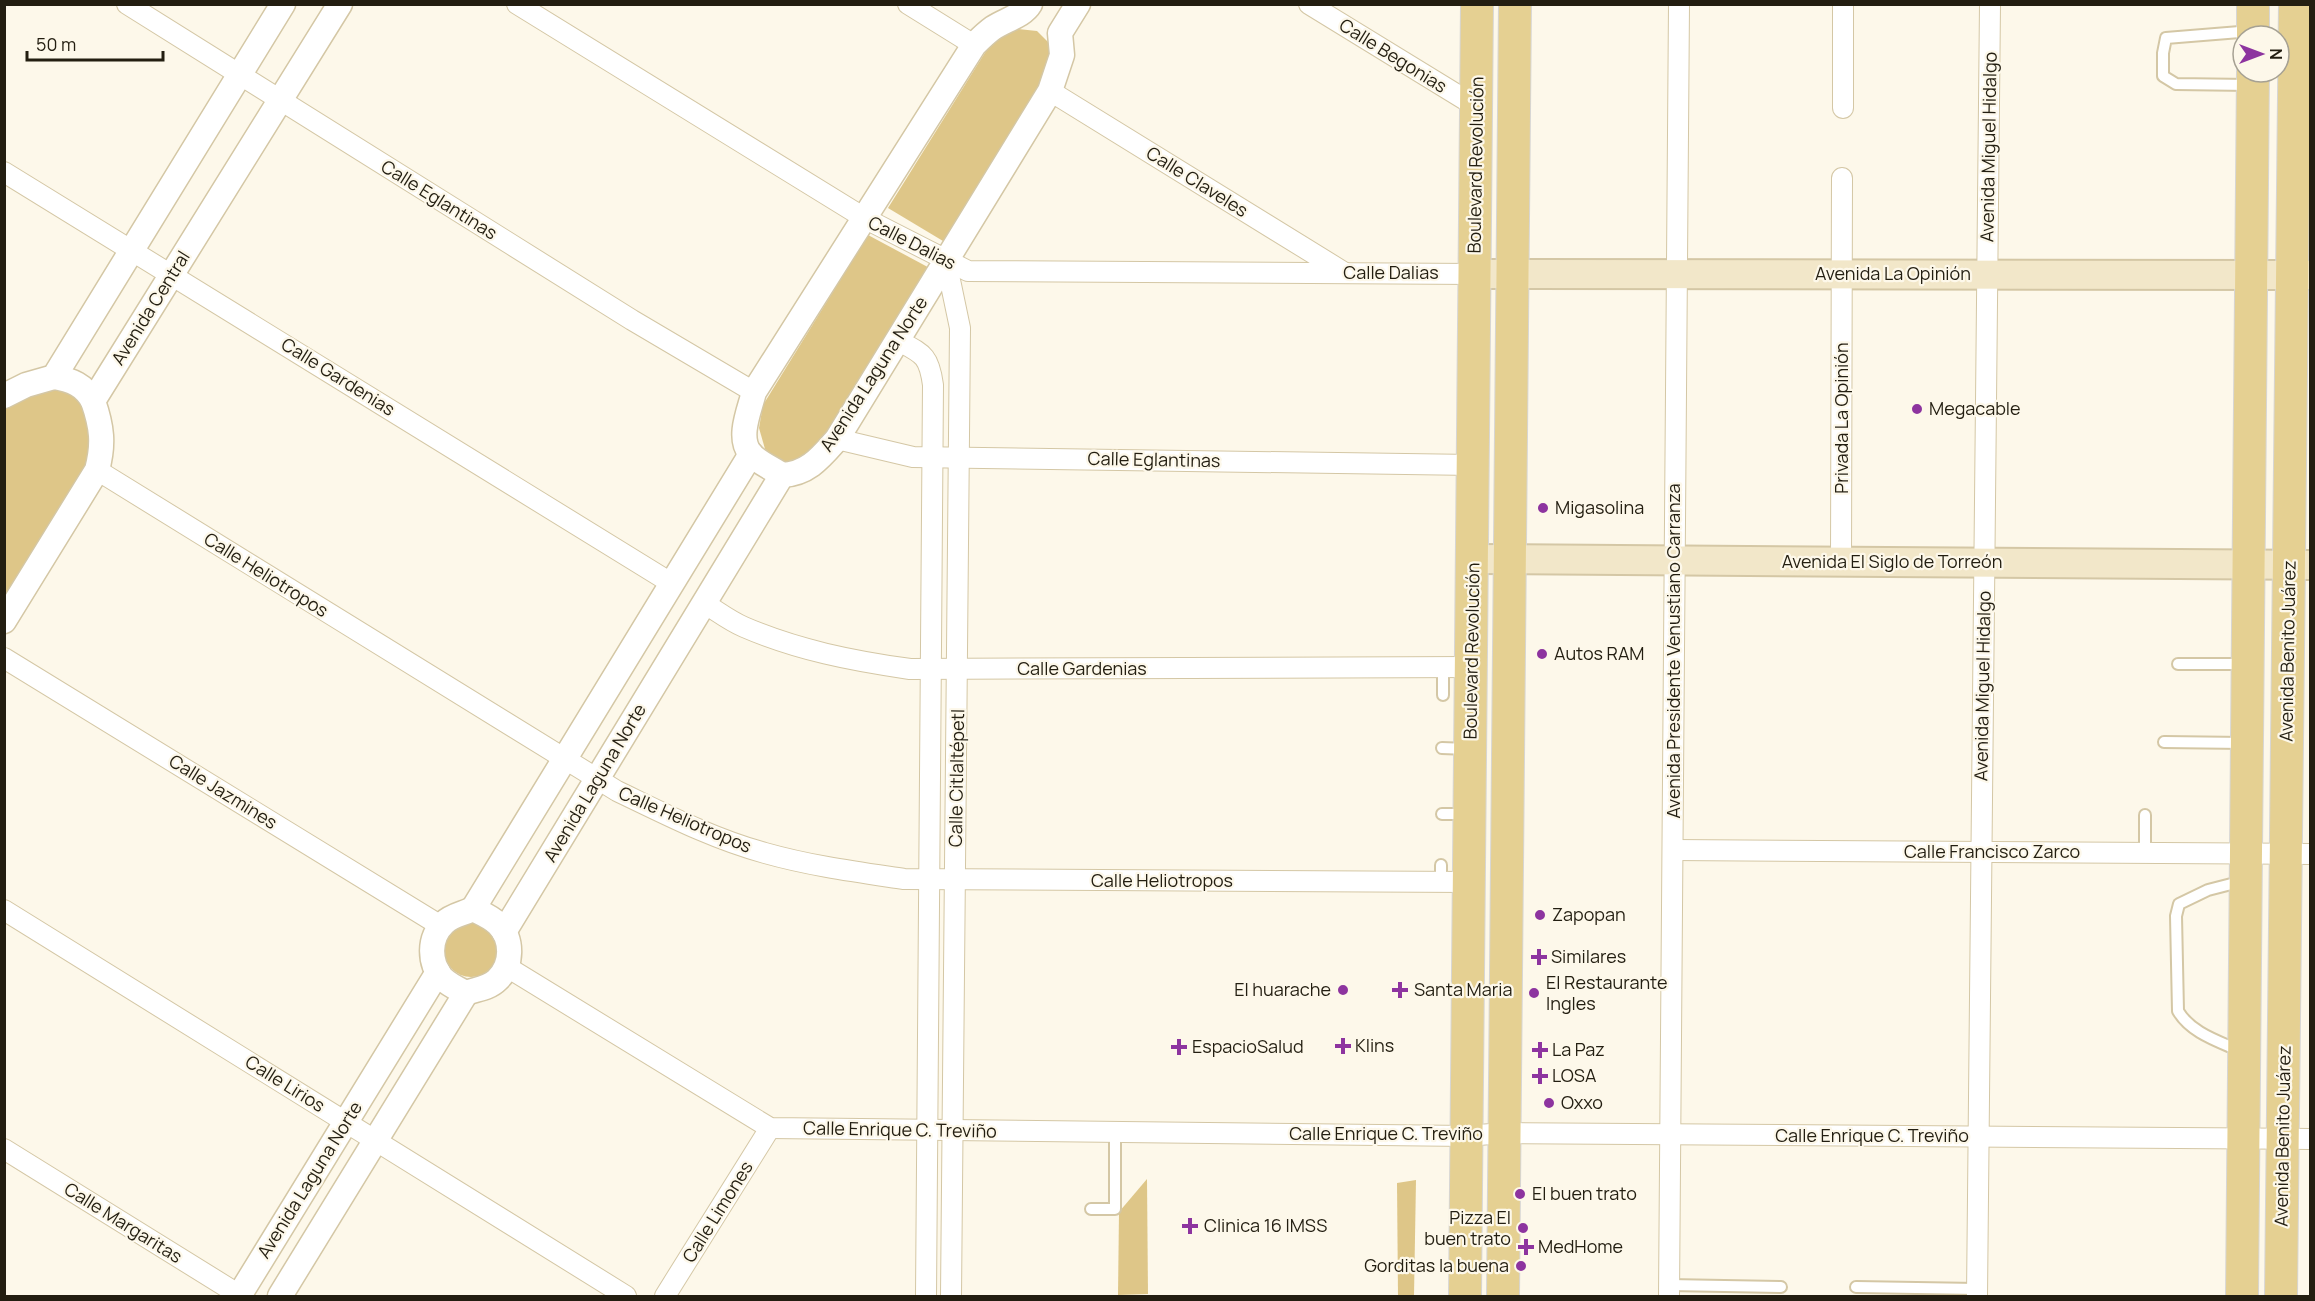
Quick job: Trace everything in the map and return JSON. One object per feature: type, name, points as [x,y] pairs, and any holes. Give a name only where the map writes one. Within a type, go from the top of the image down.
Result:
[{"type":"main road","name":"Boulevard Revolución","points":[[1465,1296],[1467,1136],[1451,877],[1456,814],[1457,667],[1474,559],[1477,4]]},
{"type":"main road","points":[[1503,1296],[1515,4]]},
{"type":"main road","name":"Avenida Benito Juárez","points":[[2281,1296],[2296,1139],[2301,275],[2295,4]]},
{"type":"main road","points":[[2242,1296],[2252,84]]},
{"type":"main road","name":"Avenida La Opinión","points":[[1475,274],[2301,275]]},
{"type":"main road","name":"Avenida El Siglo de Torreón","points":[[1474,559],[2300,565]]},
{"type":"street","name":"Calle Eglantinas","points":[[126,4],[632,320],[754,392]]},
{"type":"street","points":[[54,377],[283,4]]},
{"type":"street","name":"Avenida Central","points":[[93,401],[340,4]]},
{"type":"street","name":"Calle Dalias","points":[[517,4],[866,219],[968,271],[1475,274]]},
{"type":"street","points":[[908,4],[974,45]]},
{"type":"street","points":[[782,475],[751,454],[745,443],[746,420],[754,392],[866,219],[974,45],[990,30],[1028,8],[1060,33],[1078,4]]},
{"type":"street","name":"Calle Begonias","points":[[1310,4],[1476,107]]},
{"type":"street","name":"Avenida Presidente Venustiano Carranza","points":[[1669,1291],[1679,4]]},
{"type":"street","points":[[1843,4],[1843,108]]},
{"type":"street","name":"Avenida Miguel Hidalgo","points":[[1977,1293],[1990,4]]},
{"type":"street","name":"Avenida Laguna Norte","points":[[504,932],[782,475],[794,474],[816,463],[837,439],[1050,91],[1062,55],[1060,33]]},
{"type":"street","name":"Calle Claveles","points":[[1050,91],[1345,273]]},
{"type":"street","name":"Calle Gardenias","points":[[4,172],[671,583]]},
{"type":"street","name":"Privada La Opinión","points":[[1841,562],[1842,178]]},
{"type":"street","name":"Calle Citlaltépetl","points":[[946,261],[960,328],[951,1296]]},
{"type":"street","name":"Calle Citlaltépetl","points":[[897,340],[928,361],[931,371],[933,457],[926,1296]]},
{"type":"street","points":[[4,396],[26,385],[54,377],[70,379],[86,389],[93,401],[101,424],[102,453],[97,470],[4,621]]},
{"type":"street","name":"Calle Eglantinas","points":[[837,439],[913,457],[1473,465]]},
{"type":"street","points":[[473,909],[497,922],[504,932],[510,951],[507,967],[497,980],[486,988],[466,993],[451,986],[438,972],[433,961],[434,939],[441,926],[455,915],[473,909],[751,454]]},
{"type":"street","name":"Calle Heliotropos","points":[[97,470],[597,779],[696,828],[763,853],[817,866],[904,879],[930,880],[1451,877]]},
{"type":"street","name":"Calle Gardenias","points":[[704,603],[741,627],[825,654],[900,667],[931,669],[1457,667]]},
{"type":"street","name":"Calle Jazmines","points":[[4,658],[441,926]]},
{"type":"street","name":"Calle Francisco Zarco","points":[[1673,850],[2145,853],[2246,867],[2298,854]]},
{"type":"street","name":"Calle Lirios","points":[[4,910],[626,1296]]},
{"type":"street","points":[[507,967],[770,1128]]},
{"type":"street","name":"Avenida Laguna Norte","points":[[240,1296],[438,972]]},
{"type":"street","name":"Avenida Laguna Norte","points":[[280,1296],[466,993]]},
{"type":"street","name":"Calle Enrique C. Treviño","points":[[770,1128],[1467,1136],[1503,1133],[2296,1139]]},
{"type":"street","name":"Calle Limones","points":[[665,1296],[770,1128]]},
{"type":"street","name":"Calle Margaritas","points":[[4,1149],[240,1296]]},
{"type":"lane","points":[[2231,28],[2166,38],[2163,53],[2163,76],[2176,84],[2231,80]]},
{"type":"lane","points":[[2178,664],[2248,664]]},
{"type":"lane","points":[[1443,695],[1457,667]]},
{"type":"lane","points":[[2164,742],[2247,743]]},
{"type":"lane","points":[[2145,815],[2145,853]]},
{"type":"lane","points":[[2244,1053],[2198,1031],[2184,1020],[2178,1011],[2176,916],[2179,904],[2246,867]]},
{"type":"lane","points":[[1091,1209],[1115,1209],[1115,1132]]},
{"type":"lane","points":[[1669,1291],[1781,1287]]},
{"type":"lane","points":[[1856,1287],[1977,1293]]},
{"type":"shaded area","points":[[1018,29],[1037,31],[1052,46],[1054,65],[953,247],[888,208],[991,43],[1002,35]]},
{"type":"shaded area","points":[[868,235],[937,272],[836,441],[800,464],[781,462],[765,449],[759,428],[763,405]]},
{"type":"shaded area","points":[[26,387],[84,390],[100,453],[5,619],[5,401]]},
{"type":"shaded area","points":[[471,923],[481,925],[490,931],[496,940],[498,950],[496,960],[490,969],[481,975],[471,977],[461,975],[452,969],[446,960],[444,950],[446,940],[452,931],[461,925]]},
{"type":"shaded area","points":[[1147,1179],[1148,1294],[1118,1295],[1119,1212]]},
{"type":"shaded area","points":[[1416,1180],[1414,1296],[1398,1296],[1397,1183]]},
{"type":"place","name":"Megacable","points":[[1917,409]]},
{"type":"place","name":"Migasolina","points":[[1543,508]]},
{"type":"place","name":"Autos RAM","points":[[1542,654]]},
{"type":"place","name":"Zapopan","points":[[1540,915]]},
{"type":"place","name":"Similares","points":[[1539,957]]},
{"type":"place","name":"El huarache","points":[[1343,990]]},
{"type":"place","name":"Santa Maria","points":[[1400,990]]},
{"type":"place","name":"El Restaurante Ingles","points":[[1534,993]]},
{"type":"place","name":"Klins","points":[[1343,1046]]},
{"type":"place","name":"EspacioSalud","points":[[1179,1047]]},
{"type":"place","name":"La Paz","points":[[1540,1050]]},
{"type":"place","name":"LOSA","points":[[1540,1076]]},
{"type":"place","name":"Oxxo","points":[[1549,1103]]},
{"type":"place","name":"El buen trato","points":[[1520,1194]]},
{"type":"place","name":"Clinica 16 IMSS","points":[[1190,1226]]},
{"type":"place","name":"Pizza El buen trato","points":[[1523,1228]]},
{"type":"place","name":"MedHome","points":[[1526,1247]]},
{"type":"place","name":"Gorditas la buena","points":[[1521,1266]]}]
